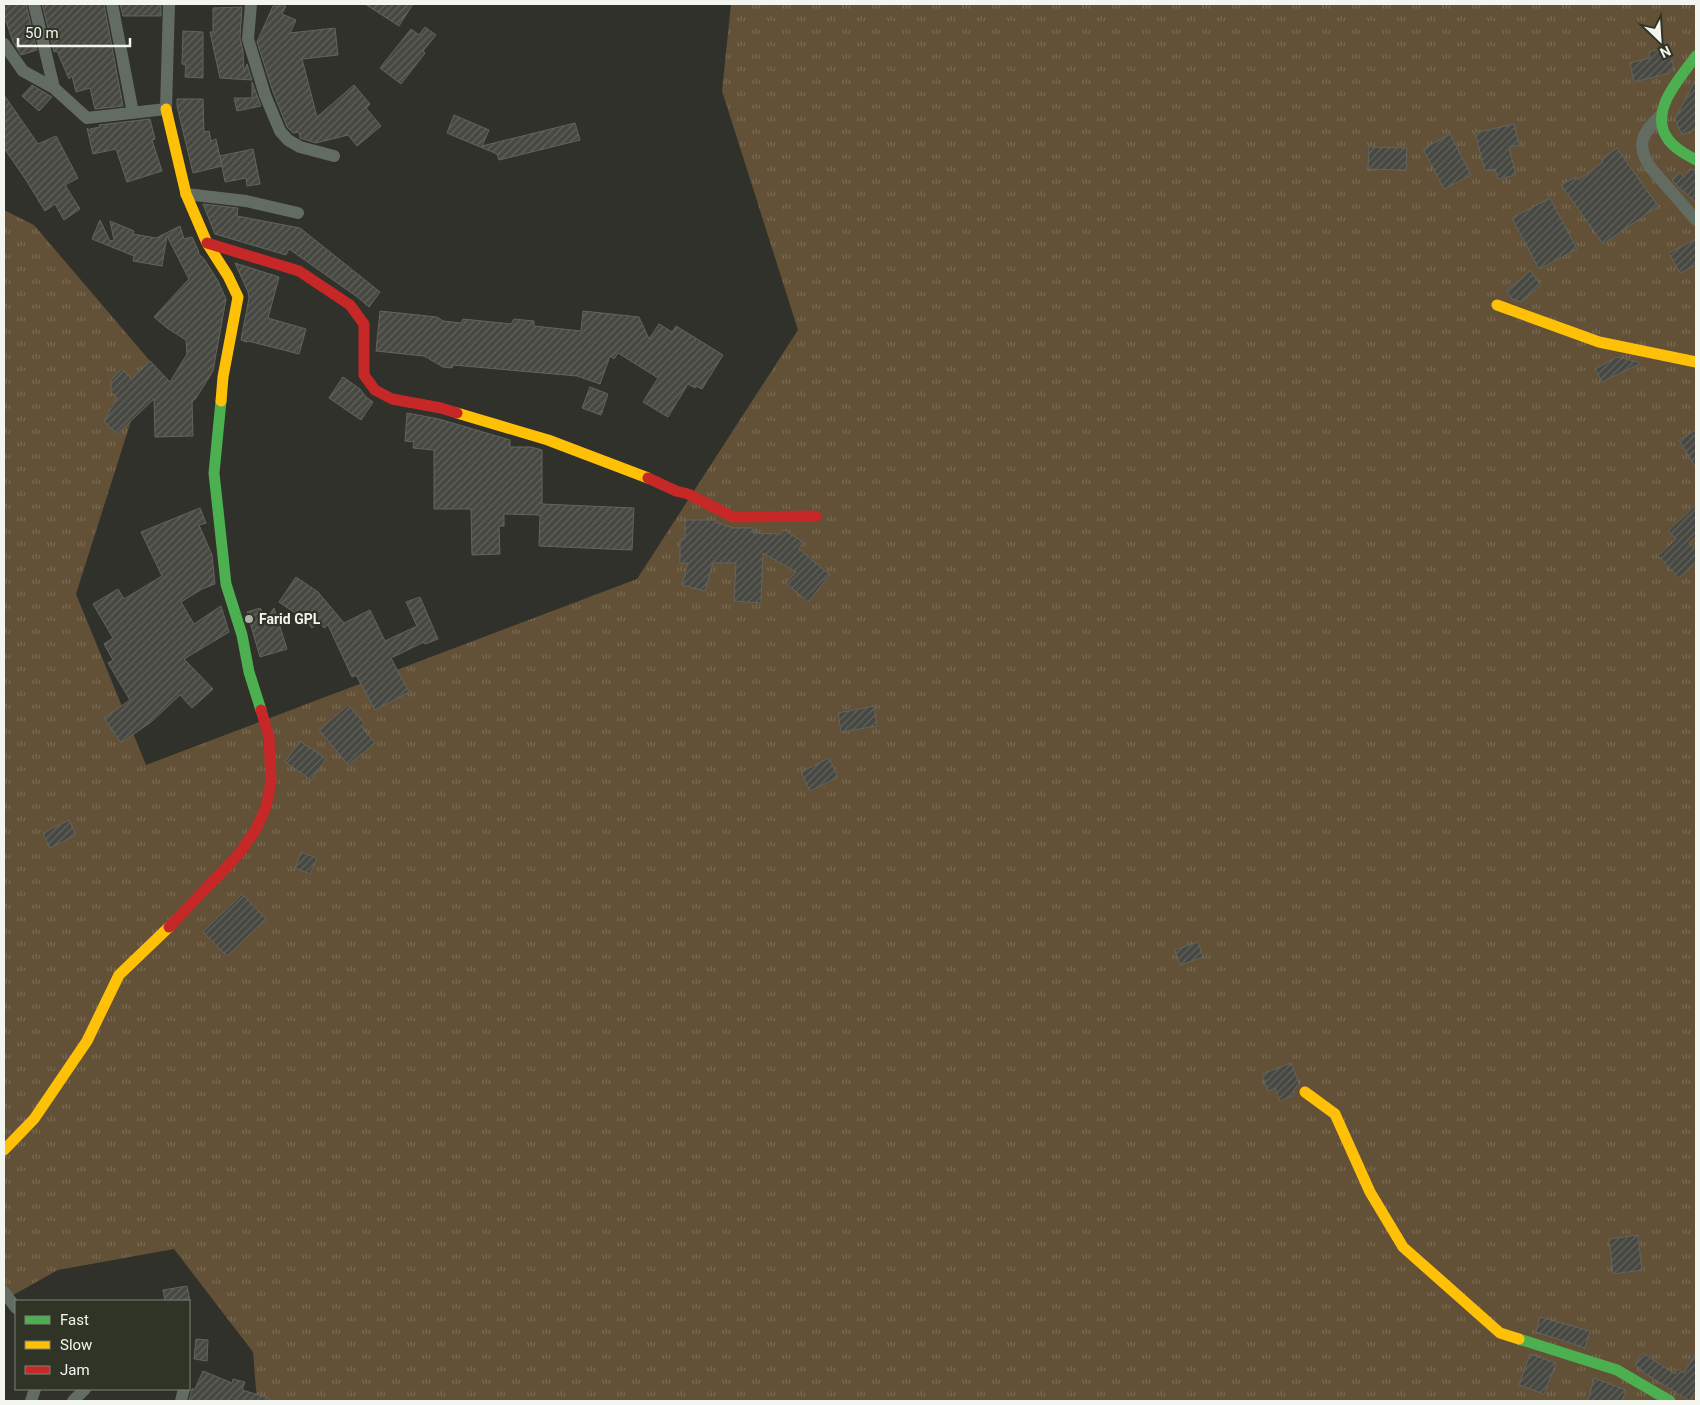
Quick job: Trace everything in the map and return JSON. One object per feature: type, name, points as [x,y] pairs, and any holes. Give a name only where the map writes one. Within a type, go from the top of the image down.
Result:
[{"type":"street","points":[[34,4],[54,88]]},
{"type":"street","points":[[112,4],[133,113]]},
{"type":"street","points":[[4,1150],[34,1119],[87,1041],[119,975],[158,939],[238,855],[255,831],[266,807],[271,782],[270,736],[249,672],[242,635],[226,584],[214,474],[223,377],[238,297],[228,276],[207,243],[186,194],[166,109],[169,4]]},
{"type":"street","points":[[251,4],[248,39],[265,95],[280,131],[300,147],[334,156]]},
{"type":"street","points":[[4,44],[23,71],[54,88],[87,118],[166,109]]},
{"type":"street","points":[[1696,56],[1666,99],[1661,115],[1661,124],[1669,142],[1696,160]]},
{"type":"street","points":[[1661,115],[1647,129],[1643,138],[1642,148],[1645,158],[1650,167],[1696,220]]},
{"type":"street","points":[[186,194],[246,202],[298,213]]},
{"type":"street","points":[[207,243],[299,271],[350,305],[364,324],[364,375],[376,390],[392,399],[441,408],[548,440],[662,483],[733,517],[816,516]]},
{"type":"street","points":[[1497,305],[1599,342],[1696,362]]},
{"type":"street","points":[[1305,1092],[1335,1114],[1370,1192],[1403,1247],[1500,1333],[1617,1370],[1670,1401]]},
{"type":"street","points":[[4,1292],[15,1307]]},
{"type":"street","points":[[73,1401],[84,1390]]},
{"type":"green space","points":[[731,4],[1696,4],[1696,1401],[257,1401],[253,1352],[174,1249],[58,1270],[4,1300],[4,210],[34,225],[150,361],[76,594],[146,765],[637,579],[798,330],[722,91]]},
{"type":"building","points":[[4,4],[26,4],[37,50],[21,55],[13,42],[6,21],[4,22]]},
{"type":"building","points":[[42,4],[104,4],[123,106],[95,109],[90,88],[76,92],[72,76],[69,79],[57,51],[54,52]]},
{"type":"building","points":[[120,4],[161,4],[161,16],[123,16]]},
{"type":"building","points":[[365,4],[413,4],[399,26]]},
{"type":"building","points":[[273,6],[286,6],[282,14],[296,20],[290,33],[335,28],[338,55],[302,59],[317,117],[354,85],[370,104],[366,108],[381,126],[357,146],[348,135],[316,143],[300,138],[299,132],[293,133],[287,127],[273,92],[257,42]]},
{"type":"building","points":[[242,7],[240,38],[244,72],[247,64],[252,80],[220,78],[210,32],[213,32],[213,8]]},
{"type":"building","points":[[425,27],[436,35],[423,51],[425,53],[401,84],[380,68],[411,29],[419,35]]},
{"type":"building","points":[[183,31],[203,32],[203,78],[185,77],[186,65],[182,64]]},
{"type":"building","points":[[1669,47],[1674,68],[1670,73],[1634,82],[1630,63],[1650,58],[1649,52]]},
{"type":"building","points":[[1696,79],[1696,129],[1682,135],[1675,119]]},
{"type":"building","points":[[252,82],[261,106],[237,111],[234,98],[252,98]]},
{"type":"building","points":[[32,85],[52,97],[39,111],[22,96]]},
{"type":"building","points":[[4,95],[38,144],[56,136],[78,178],[65,185],[80,209],[64,220],[55,204],[45,211],[4,148]]},
{"type":"building","points":[[177,99],[203,99],[204,132],[209,131],[211,141],[216,139],[222,166],[193,173]]},
{"type":"building","points":[[454,115],[489,130],[482,146],[575,123],[580,140],[499,160],[497,154],[447,133]]},
{"type":"building","points":[[150,119],[155,139],[152,140],[162,171],[127,182],[116,149],[93,154],[87,128],[92,132],[90,129],[100,127],[99,125]]},
{"type":"building","points":[[1514,124],[1519,145],[1509,147],[1516,175],[1498,179],[1495,169],[1485,171],[1475,133]]},
{"type":"building","points":[[1450,134],[1471,175],[1444,189],[1423,149]]},
{"type":"building","points":[[1369,147],[1407,148],[1406,170],[1368,169]]},
{"type":"building","points":[[1617,148],[1658,206],[1603,244],[1561,185],[1576,177],[1578,180],[1603,162],[1601,159]]},
{"type":"building","points":[[253,149],[260,184],[247,186],[246,178],[225,182],[220,156]]},
{"type":"building","points":[[1690,169],[1696,171],[1696,202],[1672,180],[1679,172],[1684,177]]},
{"type":"building","points":[[1550,198],[1577,249],[1539,269],[1512,218]]},
{"type":"building","points":[[203,204],[238,208],[237,216],[300,228],[380,292],[369,307],[289,249],[286,255],[215,234]]},
{"type":"building","points":[[100,220],[110,241],[114,240],[110,221],[134,231],[133,234],[156,238],[180,226],[184,239],[192,237],[198,253],[218,281],[226,299],[213,371],[192,402],[193,436],[155,437],[154,399],[117,434],[104,421],[117,398],[111,392],[111,380],[122,369],[132,379],[150,361],[170,382],[187,354],[186,340],[154,317],[189,279],[167,236],[162,266],[133,261],[134,256],[92,239]]},
{"type":"building","points":[[1696,239],[1696,265],[1680,273],[1669,253]]},
{"type":"building","points":[[235,263],[279,277],[268,318],[306,329],[299,354],[241,340],[249,298]]},
{"type":"building","points":[[1530,271],[1541,285],[1521,302],[1512,299],[1506,291]]},
{"type":"building","points":[[380,311],[437,317],[443,321],[461,323],[463,319],[511,324],[514,319],[534,321],[534,326],[581,331],[583,311],[639,317],[649,339],[659,324],[672,332],[676,326],[723,355],[702,389],[688,384],[668,417],[643,402],[658,378],[618,353],[614,359],[610,356],[600,384],[577,376],[453,365],[452,368],[443,367],[424,356],[376,351]]},
{"type":"building","points":[[1617,357],[1638,362],[1639,364],[1602,382],[1595,369]]},
{"type":"building","points":[[343,377],[360,389],[373,402],[361,420],[329,398]]},
{"type":"building","points":[[590,387],[608,394],[601,415],[582,408]]},
{"type":"building","points":[[407,413],[439,419],[510,440],[510,447],[531,447],[542,450],[542,504],[634,508],[632,550],[539,546],[540,515],[504,514],[504,526],[499,526],[500,554],[472,555],[471,509],[434,509],[434,450],[413,448],[414,442],[405,441]]},
{"type":"building","points":[[1696,430],[1696,468],[1679,440]]},
{"type":"building","points":[[1696,505],[1696,537],[1689,543],[1696,550],[1696,562],[1679,578],[1658,556],[1676,539],[1668,531]]},
{"type":"building","points":[[200,508],[206,523],[199,525],[212,555],[215,584],[202,589],[181,602],[194,624],[221,606],[229,632],[184,659],[213,689],[192,708],[180,695],[151,722],[121,743],[104,718],[130,700],[108,663],[113,660],[104,644],[113,638],[93,604],[118,589],[124,599],[162,576],[141,532]]},
{"type":"building","points":[[685,520],[713,520],[733,528],[753,528],[753,533],[781,534],[784,530],[803,542],[799,549],[830,575],[808,602],[786,583],[796,572],[763,553],[761,603],[734,601],[736,563],[713,563],[705,591],[682,585],[688,563],[680,564],[680,539],[685,539]]},
{"type":"building","points":[[296,577],[318,592],[344,623],[370,610],[385,641],[417,626],[406,602],[420,597],[438,639],[425,644],[424,642],[391,658],[409,692],[375,710],[356,675],[352,677],[328,625],[324,628],[319,622],[312,628],[308,622],[279,602]]},
{"type":"building","points":[[260,608],[262,611],[259,612],[263,624],[274,608],[287,649],[260,657],[247,612]]},
{"type":"building","points":[[348,705],[364,723],[361,726],[375,743],[348,765],[319,730]]},
{"type":"building","points":[[874,706],[877,726],[841,732],[838,713]]},
{"type":"building","points":[[300,741],[326,759],[311,780],[285,762]]},
{"type":"building","points":[[829,758],[838,777],[810,791],[801,772]]},
{"type":"building","points":[[69,820],[76,835],[50,848],[43,833]]},
{"type":"building","points":[[301,852],[317,858],[310,874],[295,868]]},
{"type":"building","points":[[242,894],[266,919],[227,956],[203,932]]},
{"type":"building","points":[[1198,942],[1203,957],[1180,965],[1175,950]]},
{"type":"building","points":[[1291,1063],[1299,1083],[1294,1090],[1294,1095],[1280,1101],[1275,1088],[1268,1091],[1262,1074]]},
{"type":"building","points":[[1638,1235],[1642,1270],[1613,1274],[1609,1239]]},
{"type":"building","points":[[187,1286],[190,1300],[165,1300],[163,1290]]},
{"type":"building","points":[[1540,1317],[1590,1331],[1585,1348],[1536,1332]]},
{"type":"building","points":[[196,1339],[208,1340],[207,1361],[194,1359]]},
{"type":"building","points":[[1643,1353],[1675,1374],[1678,1369],[1684,1373],[1696,1353],[1696,1390],[1690,1401],[1641,1371],[1635,1365]]},
{"type":"building","points":[[1530,1354],[1556,1363],[1544,1394],[1519,1385]]},
{"type":"building","points":[[203,1371],[232,1383],[233,1379],[245,1382],[242,1390],[269,1398],[269,1401],[189,1401],[192,1389],[195,1389]]},
{"type":"building","points":[[1594,1378],[1626,1390],[1622,1401],[1588,1401]]},
{"type":"traffic: fast","points":[[1696,56],[1669,94],[1662,115],[1662,126],[1672,144],[1696,160]]},
{"type":"traffic: fast","points":[[221,401],[214,473],[226,584],[242,635],[249,672],[261,710]]},
{"type":"traffic: fast","points":[[1519,1339],[1617,1370],[1670,1401]]},
{"type":"traffic: slow","points":[[166,109],[186,194],[207,243],[228,276],[238,297],[223,377],[221,401]]},
{"type":"traffic: slow","points":[[1497,305],[1599,342],[1696,362]]},
{"type":"traffic: slow","points":[[457,413],[548,440],[648,478]]},
{"type":"traffic: slow","points":[[4,1150],[34,1119],[87,1041],[119,975],[169,927]]},
{"type":"traffic: slow","points":[[1305,1092],[1335,1114],[1370,1192],[1403,1247],[1500,1333],[1519,1339]]},
{"type":"traffic: jam","points":[[207,243],[299,271],[350,305],[364,324],[364,375],[375,390],[392,399],[441,408],[457,413]]},
{"type":"traffic: jam","points":[[648,478],[676,491],[688,494],[733,517],[816,516]]},
{"type":"traffic: jam","points":[[169,927],[238,855],[255,831],[266,807],[271,782],[269,737],[261,710]]},
{"type":"place","name":"Farid GPL","points":[[249,619]]}]
